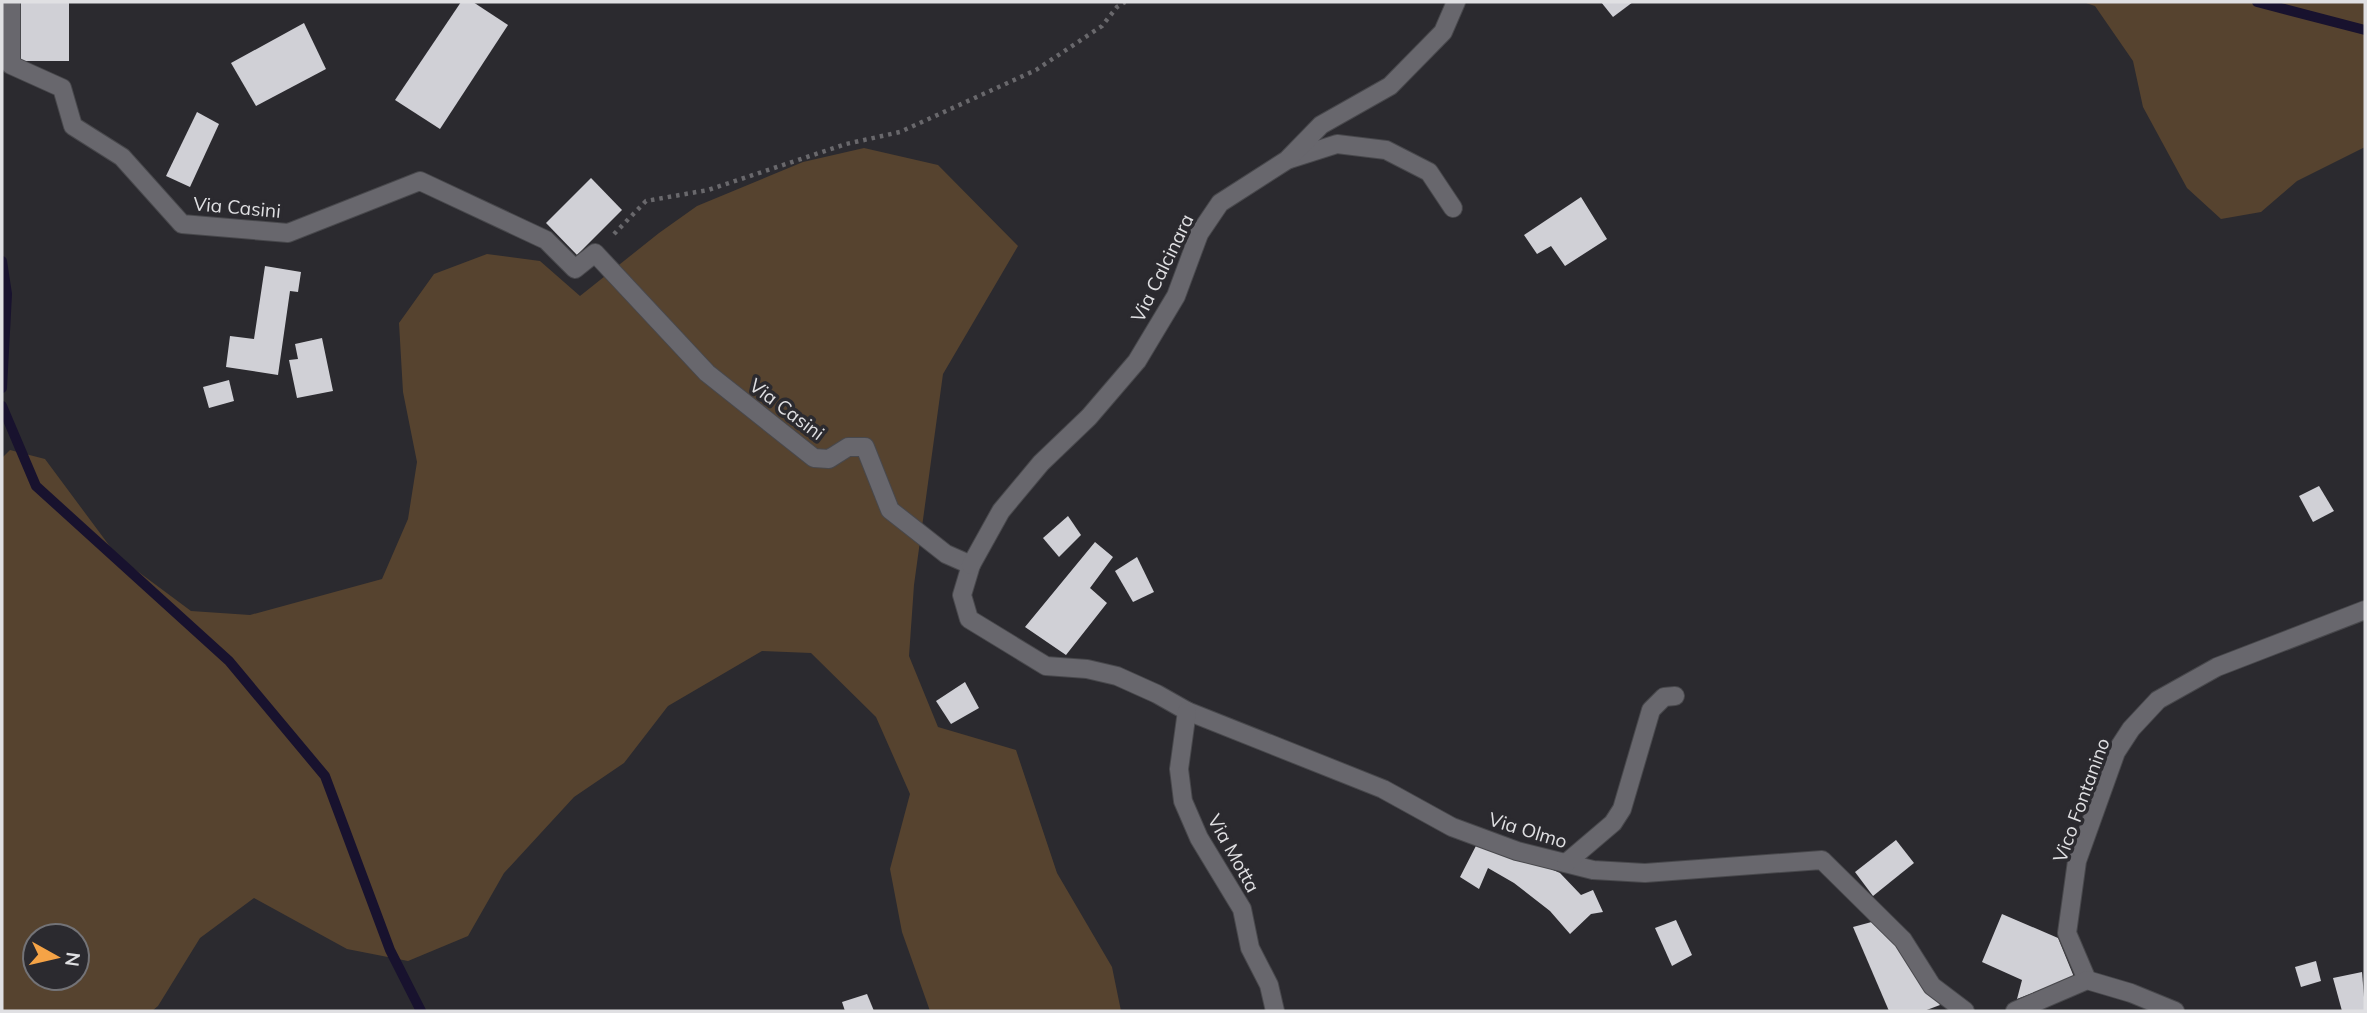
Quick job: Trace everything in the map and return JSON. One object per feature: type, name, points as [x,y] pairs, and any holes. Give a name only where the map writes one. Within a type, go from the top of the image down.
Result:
[{"type":"street","name":"Via Casini","points":[[11,2],[11,65],[62,88],[73,126],[122,157],[182,223],[288,233],[420,181],[546,240],[575,269],[595,253],[707,373],[814,458],[828,459],[848,447],[865,447],[890,510],[946,554],[971,565]]},
{"type":"street","name":"Via Calcinara","points":[[971,565],[1001,511],[1041,463],[1089,416],[1137,361],[1176,296],[1199,234],[1220,203],[1287,160],[1321,125],[1390,86],[1443,32],[1456,2]]},
{"type":"street","points":[[1287,160],[1337,144],[1385,150],[1429,172],[1453,208]]},
{"type":"street","name":"Via Olmo","points":[[971,565],[962,595],[969,619],[1046,666],[1087,669],[1117,676],[1187,711],[1383,789],[1452,827],[1517,851],[1593,870],[1645,873],[1822,860],[1903,940],[1932,986],[1965,1011]]},
{"type":"street","name":"Vico Fontanino","points":[[2087,981],[2067,933],[2077,861],[2116,752],[2131,729],[2158,700],[2217,667],[2365,610]]},
{"type":"street","points":[[1566,863],[1613,823],[1622,809],[1651,710],[1664,697],[1675,696]]},
{"type":"street","name":"Via Motta","points":[[1187,711],[1179,769],[1182,801],[1199,838],[1242,909],[1250,948],[1269,985],[1275,1011]]},
{"type":"street","points":[[2015,1011],[2087,981],[2131,993],[2175,1011]]},
{"type":"path","points":[[595,253],[646,201],[708,190],[846,144],[900,132],[1036,70],[1102,26],[1117,7],[1125,2]]},
{"type":"shaded area","points":[[2083,2],[2365,2],[2365,147],[2297,181],[2261,212],[2221,219],[2187,188],[2143,107],[2133,61],[2095,6]]},
{"type":"shaded area","points":[[864,148],[938,165],[1018,246],[943,374],[914,585],[909,656],[938,727],[1016,750],[1057,873],[1112,967],[1121,1011],[930,1011],[902,932],[890,869],[910,794],[876,717],[811,653],[762,651],[668,706],[624,763],[574,797],[504,873],[468,936],[408,961],[347,949],[254,898],[200,938],[158,1006],[152,1011],[2,1011],[2,458],[10,450],[45,459],[117,556],[191,611],[250,615],[382,579],[408,519],[417,462],[403,392],[399,323],[434,274],[487,254],[540,261],[580,296],[697,206],[803,162]]},
{"type":"building","points":[[18,2],[69,2],[69,61],[18,61]]},
{"type":"building","points":[[461,2],[473,2],[508,25],[440,129],[395,100]]},
{"type":"building","points":[[1601,2],[1633,2],[1613,17]]},
{"type":"building","points":[[304,23],[326,69],[256,106],[231,63]]},
{"type":"building","points":[[197,112],[219,124],[190,187],[166,176]]},
{"type":"building","points":[[591,178],[622,210],[577,255],[546,223]]},
{"type":"building","points":[[1581,197],[1607,239],[1565,266],[1551,246],[1537,254],[1524,235]]},
{"type":"building","points":[[265,266],[301,272],[298,292],[290,291],[278,375],[226,367],[230,336],[254,339]]},
{"type":"building","points":[[322,338],[333,391],[297,398],[289,360],[298,359],[295,344]]},
{"type":"building","points":[[229,380],[234,401],[209,408],[203,387]]},
{"type":"building","points":[[2319,486],[2334,511],[2313,522],[2299,496]]},
{"type":"building","points":[[1068,516],[1081,535],[1059,557],[1043,538]]},
{"type":"building","points":[[1095,542],[1113,557],[1090,588],[1107,603],[1066,655],[1025,627]]},
{"type":"building","points":[[1137,557],[1154,592],[1133,602],[1115,571]]},
{"type":"building","points":[[965,682],[979,708],[951,724],[936,701]]},
{"type":"building","points":[[1480,838],[1560,873],[1581,895],[1593,890],[1603,912],[1591,914],[1570,934],[1550,911],[1514,883],[1488,868],[1479,889],[1460,877]]},
{"type":"building","points":[[1896,840],[1914,863],[1873,896],[1855,872]]},
{"type":"building","points":[[2002,914],[2058,938],[2074,977],[2017,999],[2022,980],[1982,962]]},
{"type":"building","points":[[1676,920],[1692,955],[1672,966],[1655,928]]},
{"type":"building","points":[[1879,920],[1891,932],[1940,1005],[1924,1011],[1889,1011],[1853,927]]},
{"type":"building","points":[[2316,961],[2321,981],[2301,987],[2295,967]]},
{"type":"building","points":[[2362,972],[2365,1010],[2342,1011],[2333,978]]},
{"type":"building","points":[[867,994],[874,1011],[845,1011],[842,1002]]},
{"type":"waterway","points":[[2257,2],[2365,30]]},
{"type":"waterway","points":[[2,261],[7,294],[2,388]]},
{"type":"waterway","points":[[2,406],[36,486],[229,661],[325,776],[390,950],[421,1011]]}]
